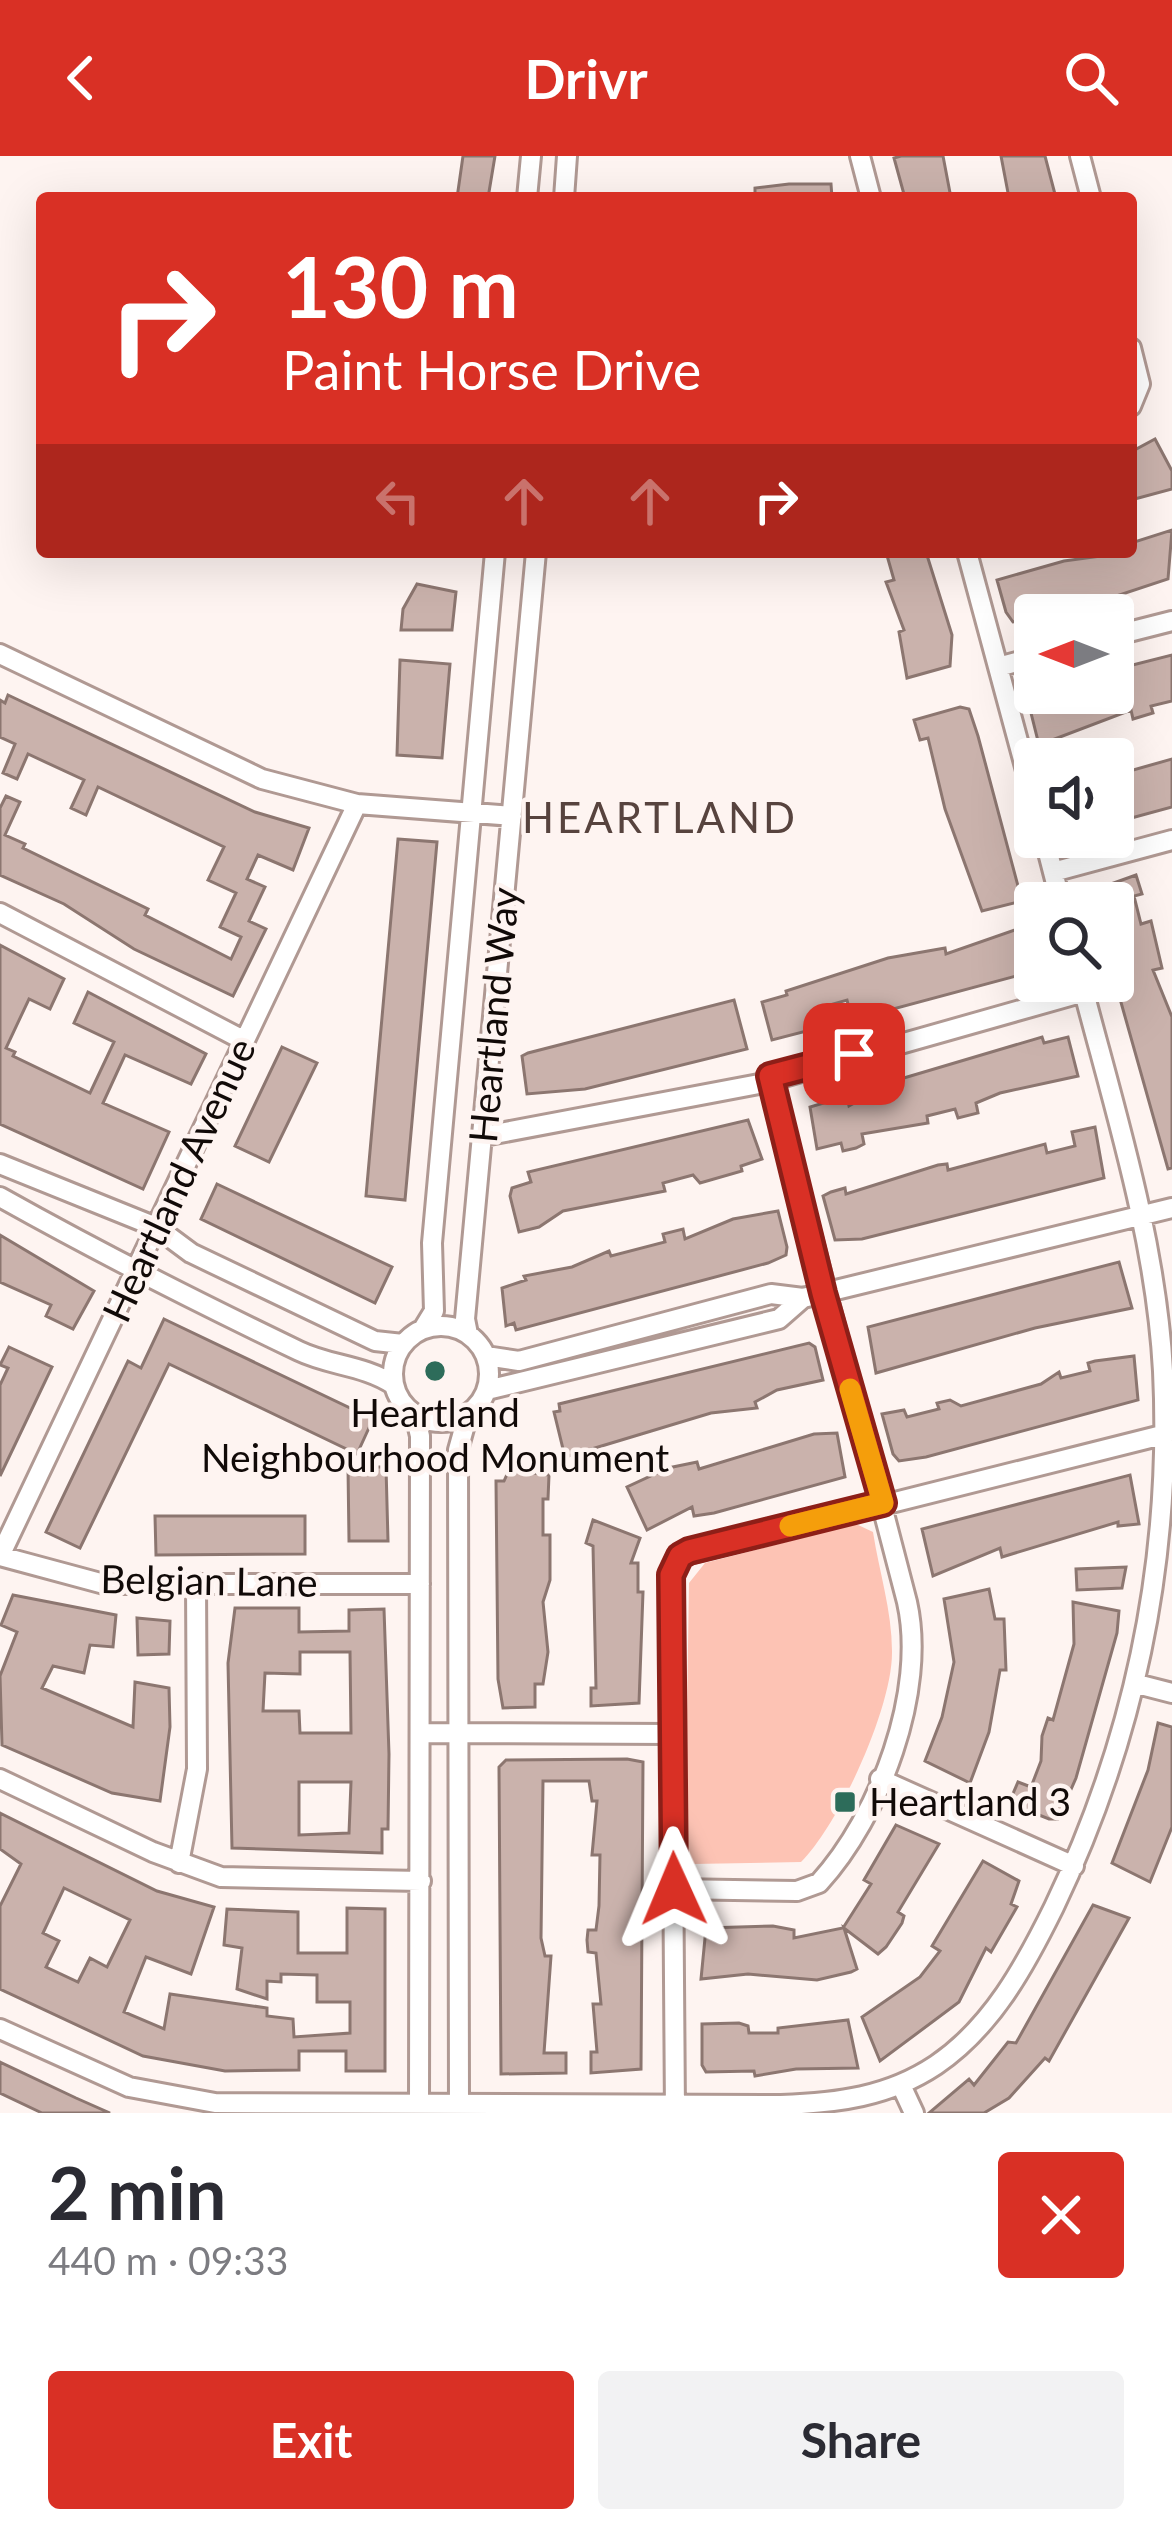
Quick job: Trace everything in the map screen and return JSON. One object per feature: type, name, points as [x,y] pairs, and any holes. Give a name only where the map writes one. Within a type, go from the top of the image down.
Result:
[{"type":"street","points":[[528,192],[531,156]]},
{"type":"street","points":[[564,192],[567,156]]},
{"type":"street","points":[[860,156],[870,192]]},
{"type":"street","points":[[1080,156],[1089,192]]},
{"type":"street","name":"Heartland Way","points":[[423,1330],[434,1311],[432,1244],[494,558]]},
{"type":"street","name":"Heartland Way","points":[[468,1334],[535,558]]},
{"type":"street","points":[[969,558],[1017,738]]},
{"type":"street","points":[[1134,631],[1172,621]]},
{"type":"street","points":[[0,653],[236,769],[357,804],[512,815]]},
{"type":"street","points":[[998,667],[1014,663]]},
{"type":"street","name":"Heartland Avenue","points":[[0,1556],[357,804]]},
{"type":"street","points":[[1053,872],[1172,840]]},
{"type":"street","points":[[1049,858],[1056,882]]},
{"type":"street","points":[[0,913],[244,1041]]},
{"type":"street","points":[[484,1136],[759,1084],[770,1076],[1030,1002]]},
{"type":"street","points":[[0,2029],[108,2079],[199,2107],[675,2108],[837,2103],[901,2085],[955,2052],[999,2003],[1074,1865],[1136,1684],[1159,1565],[1166,1434],[1160,1323],[1141,1215],[1087,1002]]},
{"type":"street","points":[[674,1889],[813,1887],[832,1866],[880,1779],[914,1675],[912,1625],[883,1503],[813,1296],[770,1076]]},
{"type":"street","points":[[0,1164],[156,1227],[191,1253],[375,1341],[403,1344]]},
{"type":"street","points":[[0,1197],[134,1273],[319,1360],[368,1370],[394,1385],[415,1415],[420,1436],[419,2108]]},
{"type":"street","points":[[486,1356],[519,1361],[771,1294],[813,1296],[1172,1208]]},
{"type":"street","points":[[459,2108],[458,1450],[468,1414],[487,1390],[779,1319],[813,1296]]},
{"type":"street","points":[[394,1385],[393,1371],[403,1344],[423,1330],[454,1328],[468,1334],[486,1356],[487,1390]]},
{"type":"street","points":[[415,1415],[442,1423],[468,1414]]},
{"type":"street","points":[[675,2108],[671,1575],[680,1556],[1166,1434]]},
{"type":"street","name":"Belgian Lane","points":[[0,1556],[104,1584],[420,1584]]},
{"type":"street","points":[[179,1863],[197,1768],[196,1583]]},
{"type":"street","points":[[1136,1684],[1172,1693]]},
{"type":"street","points":[[421,1733],[673,1734]]},
{"type":"street","points":[[0,1779],[179,1863],[248,1880],[421,1881]]},
{"type":"street","points":[[880,1779],[1074,1865]]},
{"type":"street","points":[[901,2085],[914,2113]]},
{"type":"shaded area","points":[[856,1524],[873,1532],[892,1651],[884,1702],[847,1793],[801,1862],[693,1864],[685,1837],[689,1583],[705,1563]]},
{"type":"building","points":[[463,156],[495,156],[489,192],[458,192]]},
{"type":"building","points":[[943,156],[950,192],[903,192],[894,158]]},
{"type":"building","points":[[1001,156],[1045,156],[1054,192],[1008,192]]},
{"type":"building","points":[[831,184],[832,192],[755,192],[755,188]]},
{"type":"building","points":[[1155,439],[1172,471],[1172,489],[1137,498],[1137,449]]},
{"type":"building","points":[[1172,530],[1168,579],[1123,594],[1014,594],[1013,622],[997,580],[1064,561],[1137,558],[1137,541]]},
{"type":"building","points":[[888,558],[928,558],[952,635],[950,666],[907,678],[899,632],[904,630],[886,582],[894,580]]},
{"type":"building","points":[[417,584],[456,592],[452,630],[401,630],[403,609]]},
{"type":"building","points":[[1172,655],[1172,701],[1151,706],[1153,713],[1133,719],[1132,714],[1134,665]]},
{"type":"building","points":[[400,660],[450,664],[442,758],[397,755]]},
{"type":"building","points":[[8,695],[255,812],[309,828],[293,870],[258,855],[247,879],[265,887],[249,921],[266,929],[233,996],[134,949],[64,904],[0,875],[0,808],[6,796],[20,802],[5,835],[25,844],[23,848],[148,909],[145,915],[231,959],[241,937],[220,927],[236,893],[208,880],[224,847],[98,787],[86,815],[71,808],[84,780],[28,754],[17,779],[3,773],[15,744],[0,737],[0,700],[5,703]]},
{"type":"building","points":[[960,707],[969,709],[1017,882],[1014,903],[982,911],[945,809],[928,738],[920,740],[914,720]]},
{"type":"building","points":[[1031,714],[1120,714],[1057,738],[1037,738]]},
{"type":"building","points":[[1172,759],[1172,807],[1134,817],[1134,770]]},
{"type":"building","points":[[398,839],[437,842],[405,1200],[366,1196]]},
{"type":"building","points":[[1136,875],[1142,894],[1134,896],[1134,882],[1116,882]]},
{"type":"building","points":[[1134,896],[1141,924],[1151,921],[1162,968],[1153,970],[1172,1017],[1172,1168],[1168,1169],[1121,1002],[1134,1002]]},
{"type":"building","points":[[1014,930],[1014,977],[852,1020],[847,1000],[826,1006],[830,1025],[772,1040],[762,1002],[888,958],[945,948],[946,954]]},
{"type":"building","points":[[0,945],[64,979],[50,1009],[29,999],[6,1048],[15,1052],[13,1056],[90,1093],[114,1042],[74,1023],[88,992],[206,1054],[191,1084],[125,1055],[103,1103],[169,1132],[143,1189],[0,1124]]},
{"type":"building","points":[[734,1000],[747,1049],[585,1089],[527,1094],[522,1056],[528,1053]]},
{"type":"building","points":[[1042,1037],[1044,1043],[1068,1037],[1078,1076],[1000,1093],[976,1103],[978,1113],[958,1118],[955,1109],[927,1116],[928,1123],[862,1134],[864,1144],[856,1148],[843,1151],[841,1143],[817,1149],[810,1107],[847,1096],[849,1106],[872,1093],[870,1088]]},
{"type":"building","points":[[282,1047],[317,1063],[269,1162],[235,1146]]},
{"type":"building","points":[[748,1120],[762,1159],[741,1166],[742,1171],[700,1183],[693,1175],[663,1183],[665,1191],[563,1211],[539,1227],[519,1232],[510,1196],[512,1188],[531,1182],[528,1172]]},
{"type":"building","points":[[1095,1127],[1104,1178],[862,1239],[835,1240],[823,1196],[831,1192],[845,1188],[846,1194],[938,1165],[947,1164],[948,1170],[1045,1144],[1047,1153],[1075,1146],[1072,1132]]},
{"type":"building","points":[[217,1184],[392,1267],[375,1303],[201,1219]]},
{"type":"building","points":[[778,1211],[786,1255],[768,1263],[516,1330],[514,1323],[506,1326],[502,1288],[526,1280],[524,1276],[572,1267],[609,1251],[611,1256],[665,1242],[663,1234],[683,1229],[685,1239],[733,1219]]},
{"type":"building","points":[[0,1235],[94,1291],[73,1329],[46,1316],[51,1305],[0,1282]]},
{"type":"building","points":[[1119,1262],[1132,1308],[1035,1328],[876,1373],[868,1327]]},
{"type":"building","points":[[164,1319],[373,1419],[357,1454],[169,1364],[80,1548],[46,1532],[128,1361],[141,1368]]},
{"type":"building","points":[[809,1343],[815,1347],[823,1380],[777,1390],[755,1402],[757,1408],[711,1413],[565,1457],[554,1412],[560,1411],[559,1404]]},
{"type":"building","points":[[9,1347],[52,1367],[0,1476],[0,1385],[8,1368],[0,1365]]},
{"type":"building","points":[[1134,1356],[1138,1400],[926,1457],[899,1461],[893,1454],[882,1414],[904,1410],[907,1417],[939,1409],[937,1403],[950,1400],[961,1406],[1041,1384],[1059,1372],[1061,1378],[1090,1371],[1088,1363]]},
{"type":"building","points":[[837,1433],[845,1477],[714,1513],[694,1516],[692,1507],[647,1530],[627,1487],[668,1468],[697,1462],[699,1469],[814,1434]]},
{"type":"building","points":[[348,1467],[386,1467],[388,1541],[349,1541]]},
{"type":"building","points":[[509,1470],[549,1475],[548,1499],[543,1499],[543,1535],[550,1535],[550,1580],[543,1602],[548,1652],[543,1684],[535,1684],[535,1707],[503,1708],[498,1679],[496,1481],[504,1481]]},
{"type":"building","points":[[1130,1475],[1139,1524],[1118,1526],[1118,1522],[1002,1557],[1000,1548],[933,1576],[922,1529]]},
{"type":"building","points":[[155,1516],[305,1516],[305,1554],[156,1555]]},
{"type":"building","points":[[593,1520],[640,1538],[631,1563],[638,1563],[638,1592],[643,1592],[639,1703],[591,1706],[591,1688],[596,1688],[593,1546],[586,1543]]},
{"type":"building","points":[[1126,1567],[1122,1588],[1077,1590],[1076,1569]]},
{"type":"building","points":[[989,1589],[995,1619],[1004,1619],[1006,1670],[1000,1670],[989,1732],[970,1783],[925,1761],[942,1717],[954,1662],[944,1599]]},
{"type":"building","points":[[13,1595],[116,1615],[113,1647],[90,1645],[84,1673],[53,1666],[42,1688],[133,1727],[135,1682],[169,1688],[170,1727],[160,1801],[112,1793],[2,1745],[0,1676],[17,1632],[1,1625]]},
{"type":"building","points":[[1073,1602],[1119,1611],[1117,1633],[1076,1778],[1058,1819],[1049,1819],[1009,1803],[1018,1782],[1031,1787],[1041,1761],[1042,1736],[1048,1718],[1053,1720],[1074,1644]]},
{"type":"building","points":[[235,1608],[299,1608],[299,1632],[349,1631],[349,1610],[384,1609],[389,1754],[388,1829],[382,1829],[382,1853],[232,1848],[228,1663]],"holes":[[[300,1652],[350,1652],[351,1733],[300,1733],[299,1711],[263,1711],[265,1673],[300,1674]],[[299,1782],[351,1782],[349,1833],[299,1835]]]},
{"type":"building","points":[[137,1618],[170,1621],[169,1654],[138,1655]]},
{"type":"building","points":[[1158,1723],[1172,1727],[1172,1827],[1150,1882],[1112,1863],[1148,1770]]},
{"type":"building","points":[[506,1760],[643,1762],[641,2069],[591,2073],[591,2052],[597,2052],[593,2004],[601,2004],[596,1953],[588,1952],[587,1940],[588,1930],[596,1930],[599,1906],[600,1855],[592,1855],[597,1801],[592,1801],[589,1781],[543,1781],[541,1938],[545,1956],[551,1956],[544,2053],[566,2053],[566,2073],[501,2074],[499,1767]]},
{"type":"building","points":[[0,1813],[157,1891],[214,1907],[191,1974],[146,1957],[124,2012],[164,2029],[170,1994],[267,2008],[267,2016],[293,2019],[294,2037],[350,2033],[350,2002],[317,2002],[317,1975],[281,1974],[281,1982],[267,1981],[267,1999],[237,1989],[242,1948],[224,1945],[227,1909],[298,1912],[298,1953],[347,1953],[347,1908],[385,1909],[385,2071],[346,2071],[346,2051],[299,2051],[299,2070],[225,2071],[143,2056],[0,1989],[0,1906],[21,1864],[0,1849]],"holes":[[[64,1888],[130,1920],[107,1967],[90,1958],[78,1982],[46,1967],[59,1941],[43,1933]]]},
{"type":"building","points":[[896,1825],[939,1844],[898,1912],[904,1916],[902,1923],[878,1954],[844,1928],[857,1969],[851,1972],[817,1980],[748,1974],[701,1979],[706,1928],[773,1926],[794,1930],[794,1938],[843,1928],[871,1884],[864,1880]]},
{"type":"building","points":[[983,1861],[1019,1881],[1011,1904],[1017,1907],[991,1952],[986,1948],[959,2002],[880,2061],[862,2017],[920,1977],[940,1951],[932,1946]]},
{"type":"building","points":[[1093,1905],[1129,1918],[1049,2061],[1045,2058],[1009,2098],[984,2113],[929,2113],[969,2079],[974,2085],[1008,2042],[1016,2043]]},
{"type":"building","points":[[848,2020],[858,2068],[796,2069],[755,2076],[754,2071],[706,2072],[702,2065],[702,2024],[739,2023],[748,2026],[749,2033],[778,2033],[778,2028]]},
{"type":"building","points":[[0,2062],[110,2113],[42,2113],[0,2093]]},
{"type":"slow traffic","points":[[790,1526],[883,1503],[850,1389]]},
{"type":"place","name":"Heartland Neighbourhood Monument","points":[[435,1371]]},
{"type":"place","name":"Heartland 3","points":[[845,1802]]},
{"type":"district","name":"HEARTLAND","points":[[660,818]]},
{"type":"route","points":[[674,1889],[671,1575],[676,1562],[689,1551],[883,1503],[823,1293],[770,1076],[854,1054]]}]
